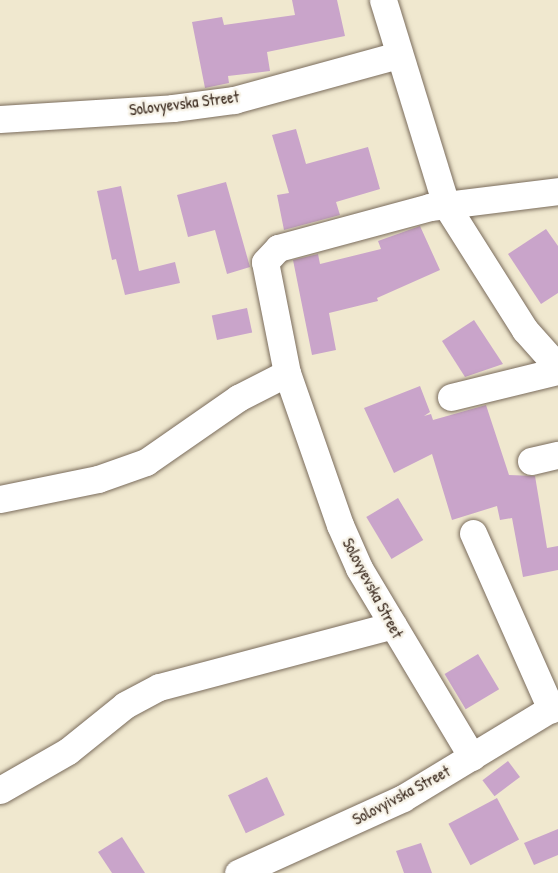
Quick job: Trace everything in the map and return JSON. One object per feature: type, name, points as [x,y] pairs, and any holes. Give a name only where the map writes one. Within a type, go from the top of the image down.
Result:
[{"type":"street","points":[[383,0],[446,205],[525,330],[558,369],[451,397]]},
{"type":"street","name":"Solovyevska Street","points":[[0,119],[173,108],[234,100],[399,55]]},
{"type":"street","name":"Solovyevska Street","points":[[472,757],[359,568],[340,525],[287,373],[264,266],[270,253],[446,205],[558,191]]},
{"type":"street","points":[[0,499],[98,479],[146,462],[238,398],[287,373]]},
{"type":"street","points":[[531,461],[558,455]]},
{"type":"street","points":[[473,533],[554,706]]},
{"type":"street","points":[[0,790],[68,751],[125,705],[159,687],[393,625]]},
{"type":"street","name":"Solovyivska Street","points":[[238,873],[403,798],[554,706]]},
{"type":"building","points":[[292,0],[337,0],[345,36],[267,52],[270,71],[228,76],[229,83],[205,88],[192,22],[222,17],[224,25],[295,15]]},
{"type":"building","points":[[296,129],[306,164],[368,147],[380,189],[336,202],[340,215],[284,230],[277,195],[289,193],[272,135]]},
{"type":"building","points":[[226,182],[250,267],[227,274],[215,230],[188,237],[177,195]]},
{"type":"building","points":[[121,186],[139,271],[175,262],[180,283],[125,295],[116,259],[112,260],[97,191]]},
{"type":"building","points":[[420,226],[440,270],[377,298],[378,301],[329,313],[336,350],[312,355],[293,260],[318,254],[320,264],[381,249],[378,241]]},
{"type":"building","points":[[546,229],[558,246],[558,293],[541,304],[508,254]]},
{"type":"building","points":[[247,308],[252,332],[217,340],[212,315]]},
{"type":"building","points":[[474,320],[503,364],[465,377],[442,341]]},
{"type":"building","points":[[420,386],[430,412],[424,416],[431,414],[433,420],[486,405],[509,475],[535,476],[547,548],[558,546],[558,570],[523,577],[512,518],[500,520],[497,506],[452,520],[432,454],[394,473],[364,408]]},
{"type":"building","points":[[398,498],[423,540],[392,559],[366,517]]},
{"type":"building","points":[[478,654],[499,689],[466,709],[445,674]]},
{"type":"building","points":[[508,761],[520,777],[494,796],[482,780]]},
{"type":"building","points":[[267,777],[285,815],[246,833],[228,795]]},
{"type":"building","points":[[497,798],[519,839],[471,865],[448,824]]},
{"type":"building","points":[[558,829],[558,855],[534,865],[524,843]]},
{"type":"building","points":[[122,837],[145,873],[112,873],[98,852]]},
{"type":"building","points":[[421,843],[432,873],[404,873],[396,851]]}]
